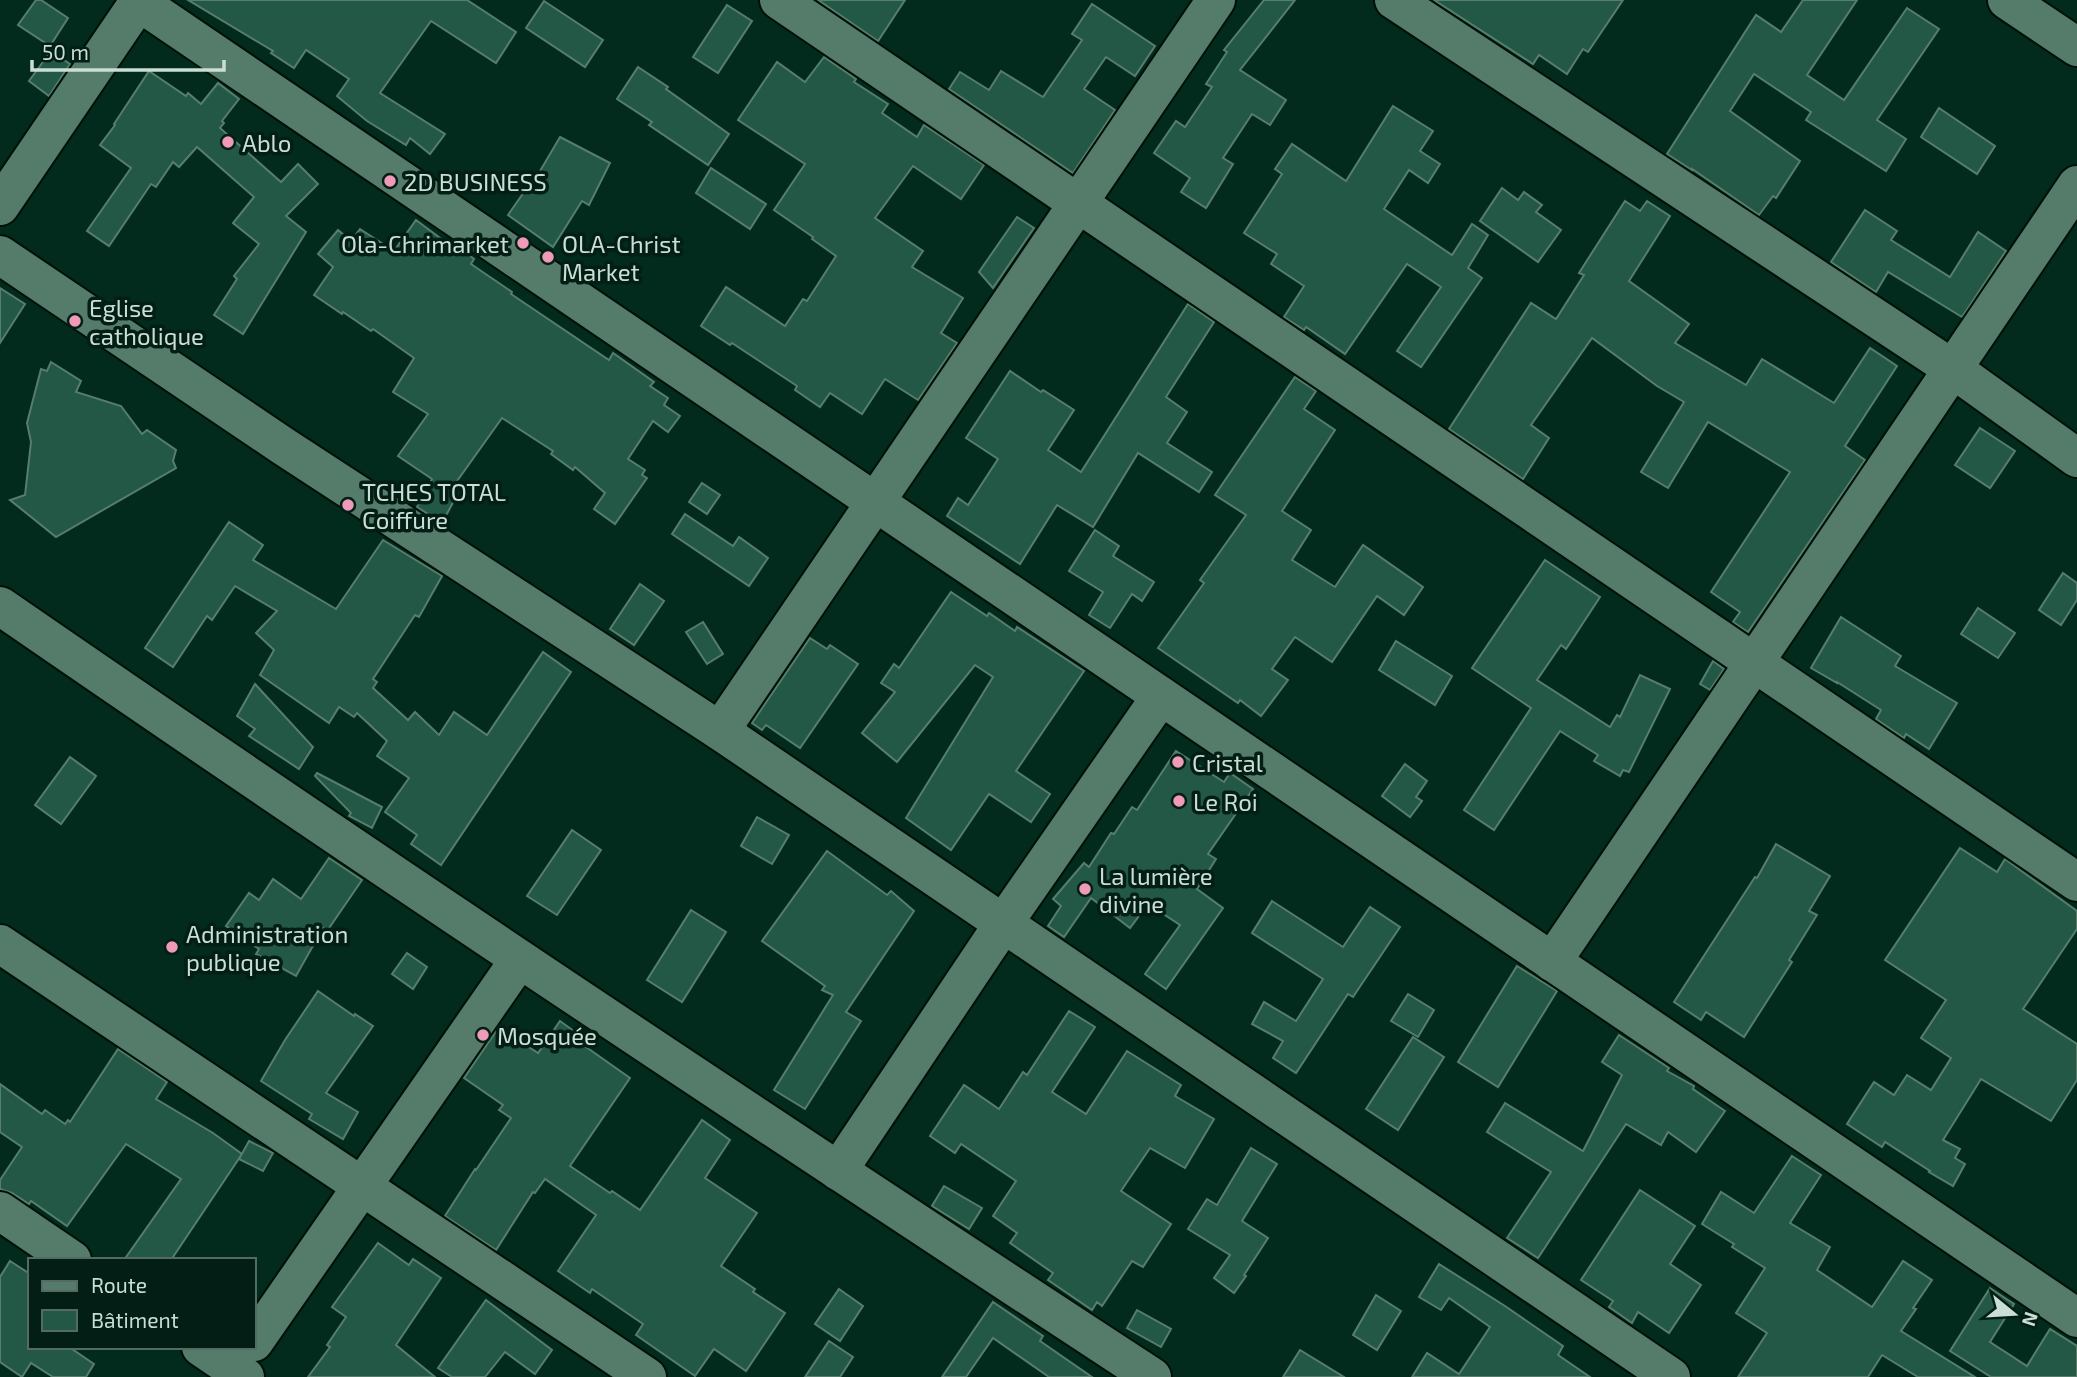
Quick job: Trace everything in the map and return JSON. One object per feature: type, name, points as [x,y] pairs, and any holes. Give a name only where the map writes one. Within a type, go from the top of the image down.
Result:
[{"type":"street","points":[[779,0],[2077,882]]},
{"type":"street","points":[[720,731],[1216,0]]},
{"type":"street","points":[[1394,0],[1953,369],[2077,457]]},
{"type":"street","points":[[2007,0],[2077,47]]},
{"type":"street","points":[[0,206],[138,1],[2077,1318]]},
{"type":"street","points":[[1552,962],[2077,185]]},
{"type":"street","points":[[0,255],[283,446],[720,731],[1671,1377]]},
{"type":"street","points":[[0,606],[519,960],[1152,1377]]},
{"type":"street","points":[[838,1171],[1003,924],[1161,696]]},
{"type":"street","points":[[0,944],[647,1377]]},
{"type":"street","points":[[256,1344],[519,960]]},
{"type":"street","points":[[0,1211],[69,1258]]},
{"type":"street","points":[[206,1349],[243,1363]]},
{"type":"building","points":[[36,0],[41,0],[68,18],[50,46],[18,25]]},
{"type":"building","points":[[188,0],[467,0],[516,32],[496,63],[431,21],[380,93],[445,134],[430,154],[410,138],[406,145],[367,121],[337,96],[349,79],[306,50],[294,68],[271,53],[273,51]]},
{"type":"building","points":[[818,0],[905,0],[878,41]]},
{"type":"building","points":[[1264,0],[1295,0],[1240,70],[1286,100],[1270,125],[1252,114],[1223,158],[1233,164],[1206,208],[1181,192],[1190,178],[1154,153],[1176,121],[1185,127],[1212,87],[1206,84],[1227,52],[1224,50]]},
{"type":"building","points":[[1434,0],[1623,0],[1588,52],[1583,49],[1567,74],[1539,55],[1533,64]]},
{"type":"building","points":[[1803,0],[1857,0],[1807,75],[1844,100],[1907,8],[1939,29],[1877,120],[1906,139],[1886,171],[1806,120],[1811,112],[1754,74],[1730,111],[1800,161],[1776,198],[1773,196],[1759,215],[1667,154],[1756,15],[1781,32]]},
{"type":"building","points":[[544,1],[603,40],[585,67],[526,28]]},
{"type":"building","points":[[1092,4],[1155,46],[1135,76],[1106,57],[1084,89],[1115,110],[1073,173],[949,89],[960,72],[989,90],[1001,71],[1043,97],[1082,40],[1072,34]]},
{"type":"building","points":[[727,5],[752,21],[718,73],[693,57]]},
{"type":"building","points":[[51,51],[70,64],[49,96],[29,81]]},
{"type":"building","points":[[824,57],[856,79],[854,82],[888,104],[882,113],[917,137],[924,125],[984,165],[961,199],[913,166],[875,218],[923,251],[912,267],[963,298],[941,333],[957,343],[918,400],[885,379],[862,414],[830,393],[820,407],[795,390],[797,386],[701,326],[726,287],[785,326],[803,299],[807,301],[836,256],[774,210],[805,164],[738,120],[777,62],[805,82]]},
{"type":"building","points":[[638,67],[729,134],[708,165],[649,125],[652,122],[617,99]]},
{"type":"building","points":[[149,71],[186,96],[188,93],[201,104],[218,83],[239,99],[222,121],[224,123],[220,128],[281,182],[298,164],[318,184],[286,216],[306,232],[243,334],[214,315],[237,279],[234,276],[259,244],[233,223],[254,197],[197,147],[179,167],[173,162],[156,187],[151,184],[109,246],[87,231],[131,168],[100,145]]},
{"type":"building","points":[[1393,106],[1433,131],[1420,151],[1440,164],[1428,183],[1409,170],[1384,209],[1452,255],[1472,224],[1488,235],[1468,268],[1482,278],[1421,367],[1397,351],[1441,287],[1407,264],[1345,354],[1306,327],[1304,330],[1284,317],[1304,286],[1271,264],[1277,254],[1244,233],[1282,174],[1275,169],[1292,144],[1346,181]]},
{"type":"building","points":[[1939,108],[1995,146],[1977,174],[1921,137]]},
{"type":"building","points":[[560,137],[610,163],[589,205],[582,201],[553,247],[508,215],[531,182],[533,183]]},
{"type":"building","points":[[711,168],[766,204],[750,229],[696,193]]},
{"type":"building","points":[[1502,188],[1518,200],[1524,192],[1542,205],[1536,212],[1561,230],[1538,262],[1480,221]]},
{"type":"building","points":[[1625,201],[1640,211],[1647,201],[1670,216],[1629,281],[1689,324],[1675,343],[1746,385],[1762,359],[1834,403],[1870,348],[1897,366],[1845,446],[1865,460],[1748,632],[1733,622],[1740,612],[1711,592],[1790,472],[1708,422],[1668,488],[1641,472],[1684,402],[1657,386],[1592,338],[1531,425],[1549,438],[1523,479],[1449,429],[1531,303],[1556,319],[1584,275],[1579,273]]},
{"type":"building","points":[[1865,210],[1897,231],[1891,240],[1950,277],[1978,232],[2006,251],[1962,317],[1888,272],[1876,292],[1831,262]]},
{"type":"building","points":[[1017,217],[1034,228],[993,288],[979,272]]},
{"type":"building","points":[[416,220],[455,249],[457,246],[474,259],[471,264],[512,292],[511,294],[609,360],[613,353],[654,382],[650,386],[668,398],[664,405],[680,416],[668,432],[653,421],[628,459],[645,470],[642,475],[647,478],[615,524],[594,509],[605,493],[575,467],[573,470],[551,454],[553,451],[502,418],[450,491],[457,495],[442,523],[417,507],[432,479],[398,456],[428,414],[393,392],[414,358],[373,329],[371,331],[314,295],[333,267],[318,254],[338,230],[351,241],[360,229],[394,251]]},
{"type":"building","points":[[0,288],[25,304],[0,343]]},
{"type":"building","points":[[1188,304],[1214,322],[1166,397],[1187,412],[1167,443],[1212,472],[1199,492],[1138,453],[1093,527],[1057,505],[1020,564],[947,516],[958,498],[968,505],[998,459],[966,438],[1010,371],[1074,410],[1048,450],[1081,472]]},
{"type":"building","points":[[51,362],[81,381],[76,392],[121,406],[142,434],[147,430],[176,450],[173,461],[176,468],[56,537],[10,500],[25,495],[31,442],[27,423],[41,369],[47,371]]},
{"type":"building","points":[[1295,377],[1316,391],[1304,409],[1335,430],[1282,511],[1311,530],[1292,560],[1335,587],[1363,545],[1423,587],[1404,615],[1377,596],[1332,662],[1295,637],[1272,669],[1288,680],[1261,716],[1158,648],[1204,583],[1200,580],[1246,515],[1215,495]]},
{"type":"building","points":[[1980,428],[2015,451],[1990,488],[1955,465]]},
{"type":"building","points":[[702,483],[720,495],[707,514],[689,502]]},
{"type":"building","points":[[685,514],[733,546],[739,537],[768,558],[749,586],[672,534]]},
{"type":"building","points":[[229,522],[263,545],[253,560],[336,609],[383,540],[442,576],[419,617],[415,615],[373,679],[377,682],[373,688],[408,720],[415,712],[439,735],[454,712],[487,735],[543,652],[571,672],[441,865],[411,844],[417,835],[385,812],[409,778],[377,756],[387,741],[357,713],[354,717],[339,707],[329,723],[260,675],[274,650],[256,633],[277,611],[235,586],[212,620],[207,616],[173,667],[145,648]]},
{"type":"building","points":[[1095,530],[1119,546],[1113,556],[1154,582],[1142,601],[1132,594],[1110,628],[1089,615],[1103,592],[1069,571]]},
{"type":"building","points":[[1545,560],[1600,597],[1566,649],[1561,645],[1537,680],[1610,727],[1617,715],[1620,717],[1640,675],[1670,689],[1629,772],[1623,770],[1620,776],[1594,761],[1598,755],[1560,731],[1494,830],[1464,810],[1531,708],[1472,668]]},
{"type":"building","points":[[2063,573],[2077,583],[2077,600],[2061,625],[2039,610]]},
{"type":"building","points":[[640,584],[664,601],[634,645],[610,629]]},
{"type":"building","points":[[951,592],[1015,631],[1017,627],[1084,671],[1016,771],[1050,794],[1031,822],[989,794],[951,850],[906,818],[993,677],[975,665],[897,762],[862,733],[895,692],[881,683],[894,664],[899,668]]},
{"type":"building","points":[[1978,608],[2015,633],[1998,658],[1961,634]]},
{"type":"building","points":[[1841,617],[1901,656],[1895,666],[1957,703],[1929,749],[1906,734],[1904,738],[1876,719],[1881,710],[1811,668]]},
{"type":"building","points":[[703,622],[723,654],[707,664],[686,632]]},
{"type":"building","points":[[810,638],[827,649],[830,645],[858,664],[800,748],[766,725],[762,730],[752,723]]},
{"type":"building","points":[[1396,641],[1452,676],[1435,705],[1379,670]]},
{"type":"building","points":[[1713,661],[1724,669],[1710,690],[1700,684]]},
{"type":"building","points":[[255,684],[313,747],[299,769],[249,736],[255,729],[237,716]]},
{"type":"building","points":[[1176,751],[1224,782],[1230,773],[1253,789],[1208,854],[1216,859],[1197,889],[1223,908],[1166,989],[1145,974],[1180,925],[1148,904],[1130,928],[1091,898],[1064,937],[1048,926],[1061,906],[1053,899],[1084,863],[1089,867],[1132,807],[1137,810]]},
{"type":"building","points":[[70,757],[96,776],[61,824],[35,805]]},
{"type":"building","points":[[1405,764],[1427,781],[1416,797],[1422,801],[1410,817],[1382,796]]},
{"type":"building","points":[[317,773],[382,807],[372,828],[349,816],[351,813],[315,776]]},
{"type":"building","points":[[757,817],[789,835],[772,864],[741,846]]},
{"type":"building","points":[[572,830],[601,850],[557,915],[527,896]]},
{"type":"building","points":[[1776,844],[1830,876],[1809,911],[1817,915],[1789,960],[1792,962],[1744,1037],[1706,1012],[1701,1020],[1674,1002],[1755,877],[1757,878]]},
{"type":"building","points":[[1960,848],[1997,872],[2005,859],[2077,911],[2077,929],[2023,1009],[2077,1044],[2077,1080],[2051,1121],[1981,1079],[1943,1140],[1960,1149],[1955,1158],[1965,1164],[1953,1186],[1885,1142],[1882,1147],[1847,1124],[1874,1082],[1894,1095],[1907,1075],[1931,1090],[1951,1058],[1921,1038],[1946,1000],[1885,960]]},
{"type":"building","points":[[827,851],[887,895],[891,891],[914,911],[846,1012],[861,1021],[805,1109],[774,1090],[833,995],[822,990],[825,986],[762,941]]},
{"type":"building","points":[[329,858],[362,880],[327,931],[323,928],[296,976],[256,954],[259,949],[226,926],[249,893],[259,900],[273,879],[301,899]]},
{"type":"building","points":[[1272,901],[1343,947],[1370,907],[1400,927],[1353,997],[1348,994],[1296,1073],[1273,1058],[1283,1041],[1252,1024],[1264,1002],[1296,1021],[1323,979],[1252,933]]},
{"type":"building","points":[[691,910],[726,932],[682,1002],[647,980]]},
{"type":"building","points":[[407,953],[427,967],[413,989],[392,974]]},
{"type":"building","points":[[1517,966],[1557,991],[1498,1087],[1458,1062]]},
{"type":"building","points":[[318,991],[373,1026],[326,1093],[358,1112],[343,1139],[309,1119],[312,1114],[261,1081]]},
{"type":"building","points":[[1408,994],[1434,1010],[1418,1037],[1391,1021]]},
{"type":"building","points":[[1069,1011],[1095,1027],[1052,1092],[1086,1114],[1127,1051],[1181,1085],[1175,1096],[1214,1119],[1185,1168],[1150,1148],[1121,1191],[1171,1224],[1143,1267],[1132,1261],[1102,1306],[1097,1302],[1092,1310],[1048,1280],[1053,1273],[1010,1243],[1017,1233],[993,1216],[1016,1181],[961,1144],[955,1153],[930,1136],[964,1085],[999,1109],[1023,1072],[1027,1075]]},
{"type":"building","points":[[560,1021],[582,1037],[579,1042],[630,1078],[570,1166],[640,1210],[702,1120],[730,1140],[705,1178],[757,1213],[721,1266],[785,1313],[746,1371],[714,1349],[695,1376],[636,1335],[643,1324],[592,1289],[590,1293],[558,1271],[596,1215],[545,1179],[535,1193],[533,1192],[496,1250],[445,1216],[511,1118],[499,1110],[503,1105],[464,1078],[499,1027],[538,1053]]},
{"type":"building","points":[[1619,1035],[1669,1068],[1667,1071],[1694,1086],[1693,1089],[1725,1111],[1696,1152],[1668,1132],[1661,1145],[1626,1124],[1538,1258],[1507,1238],[1551,1172],[1487,1132],[1505,1103],[1583,1151],[1622,1075],[1602,1062]]},
{"type":"building","points":[[1413,1037],[1444,1057],[1398,1130],[1366,1109]]},
{"type":"building","points":[[118,1049],[167,1082],[156,1099],[242,1154],[172,1258],[125,1258],[181,1179],[126,1144],[67,1226],[31,1201],[29,1204],[0,1189],[0,1180],[22,1147],[0,1132],[0,1084],[42,1114],[45,1110],[65,1124],[68,1120],[70,1122]]},
{"type":"building","points":[[249,1141],[273,1153],[263,1171],[239,1159]]},
{"type":"building","points":[[1251,1148],[1277,1164],[1242,1221],[1268,1238],[1234,1293],[1214,1278],[1230,1255],[1188,1229],[1207,1199],[1217,1205]]},
{"type":"building","points":[[1792,1156],[1821,1175],[1790,1223],[1830,1247],[1817,1270],[1872,1307],[1903,1261],[1932,1280],[1901,1331],[1975,1377],[1918,1377],[1882,1355],[1868,1377],[1738,1377],[1767,1333],[1736,1313],[1765,1268],[1702,1224],[1721,1192],[1754,1213]]},
{"type":"building","points":[[944,1186],[982,1208],[969,1229],[932,1206]]},
{"type":"building","points":[[1640,1190],[1695,1226],[1670,1264],[1701,1285],[1669,1333],[1638,1312],[1632,1323],[1609,1307],[1613,1301],[1581,1280]]},
{"type":"building","points":[[378,1243],[409,1265],[413,1259],[441,1278],[396,1345],[435,1377],[308,1377],[330,1347],[327,1345],[346,1317],[332,1307]]},
{"type":"building","points":[[10,1261],[28,1273],[28,1349],[72,1349],[94,1364],[86,1377],[53,1377],[31,1363],[22,1377],[0,1362],[0,1277]]},
{"type":"building","points":[[1439,1264],[1563,1346],[1558,1355],[1590,1377],[1412,1377],[1427,1353],[1459,1374],[1490,1327],[1449,1298],[1441,1310],[1419,1297]]},
{"type":"building","points":[[1990,1288],[2014,1304],[1990,1342],[2027,1366],[2050,1329],[2077,1346],[2077,1377],[1991,1377],[1950,1351]]},
{"type":"building","points":[[839,1289],[863,1306],[840,1341],[815,1324]]},
{"type":"building","points":[[1376,1295],[1401,1311],[1377,1350],[1353,1335]]},
{"type":"building","points":[[486,1300],[552,1350],[535,1374],[505,1352],[485,1377],[452,1377],[438,1368]]},
{"type":"building","points":[[993,1302],[1043,1336],[1040,1341],[1092,1377],[1049,1377],[993,1338],[966,1377],[942,1377]]},
{"type":"building","points":[[1137,1310],[1171,1329],[1161,1347],[1127,1328]]},
{"type":"building","points":[[829,1341],[853,1357],[840,1377],[805,1377]]},
{"type":"building","points":[[1300,1350],[1344,1377],[1283,1377]]},
{"type":"place","name":"Ablo","points":[[228,142]]},
{"type":"place","name":"2D BUSINESS","points":[[390,181]]},
{"type":"place","name":"Ola-Chrimarket","points":[[523,243]]},
{"type":"place","name":"OLA-Christ Market","points":[[548,257]]},
{"type":"place","name":"Eglise catholique","points":[[75,321]]},
{"type":"place","name":"TCHES TOTAL Coiffure","points":[[348,505]]},
{"type":"place","name":"Cristal","points":[[1178,762]]},
{"type":"place","name":"Le Roi","points":[[1179,801]]},
{"type":"place","name":"La lumière divine","points":[[1085,889]]},
{"type":"place","name":"Administration publique","points":[[172,947]]},
{"type":"place","name":"Mosquée","points":[[483,1035]]}]
